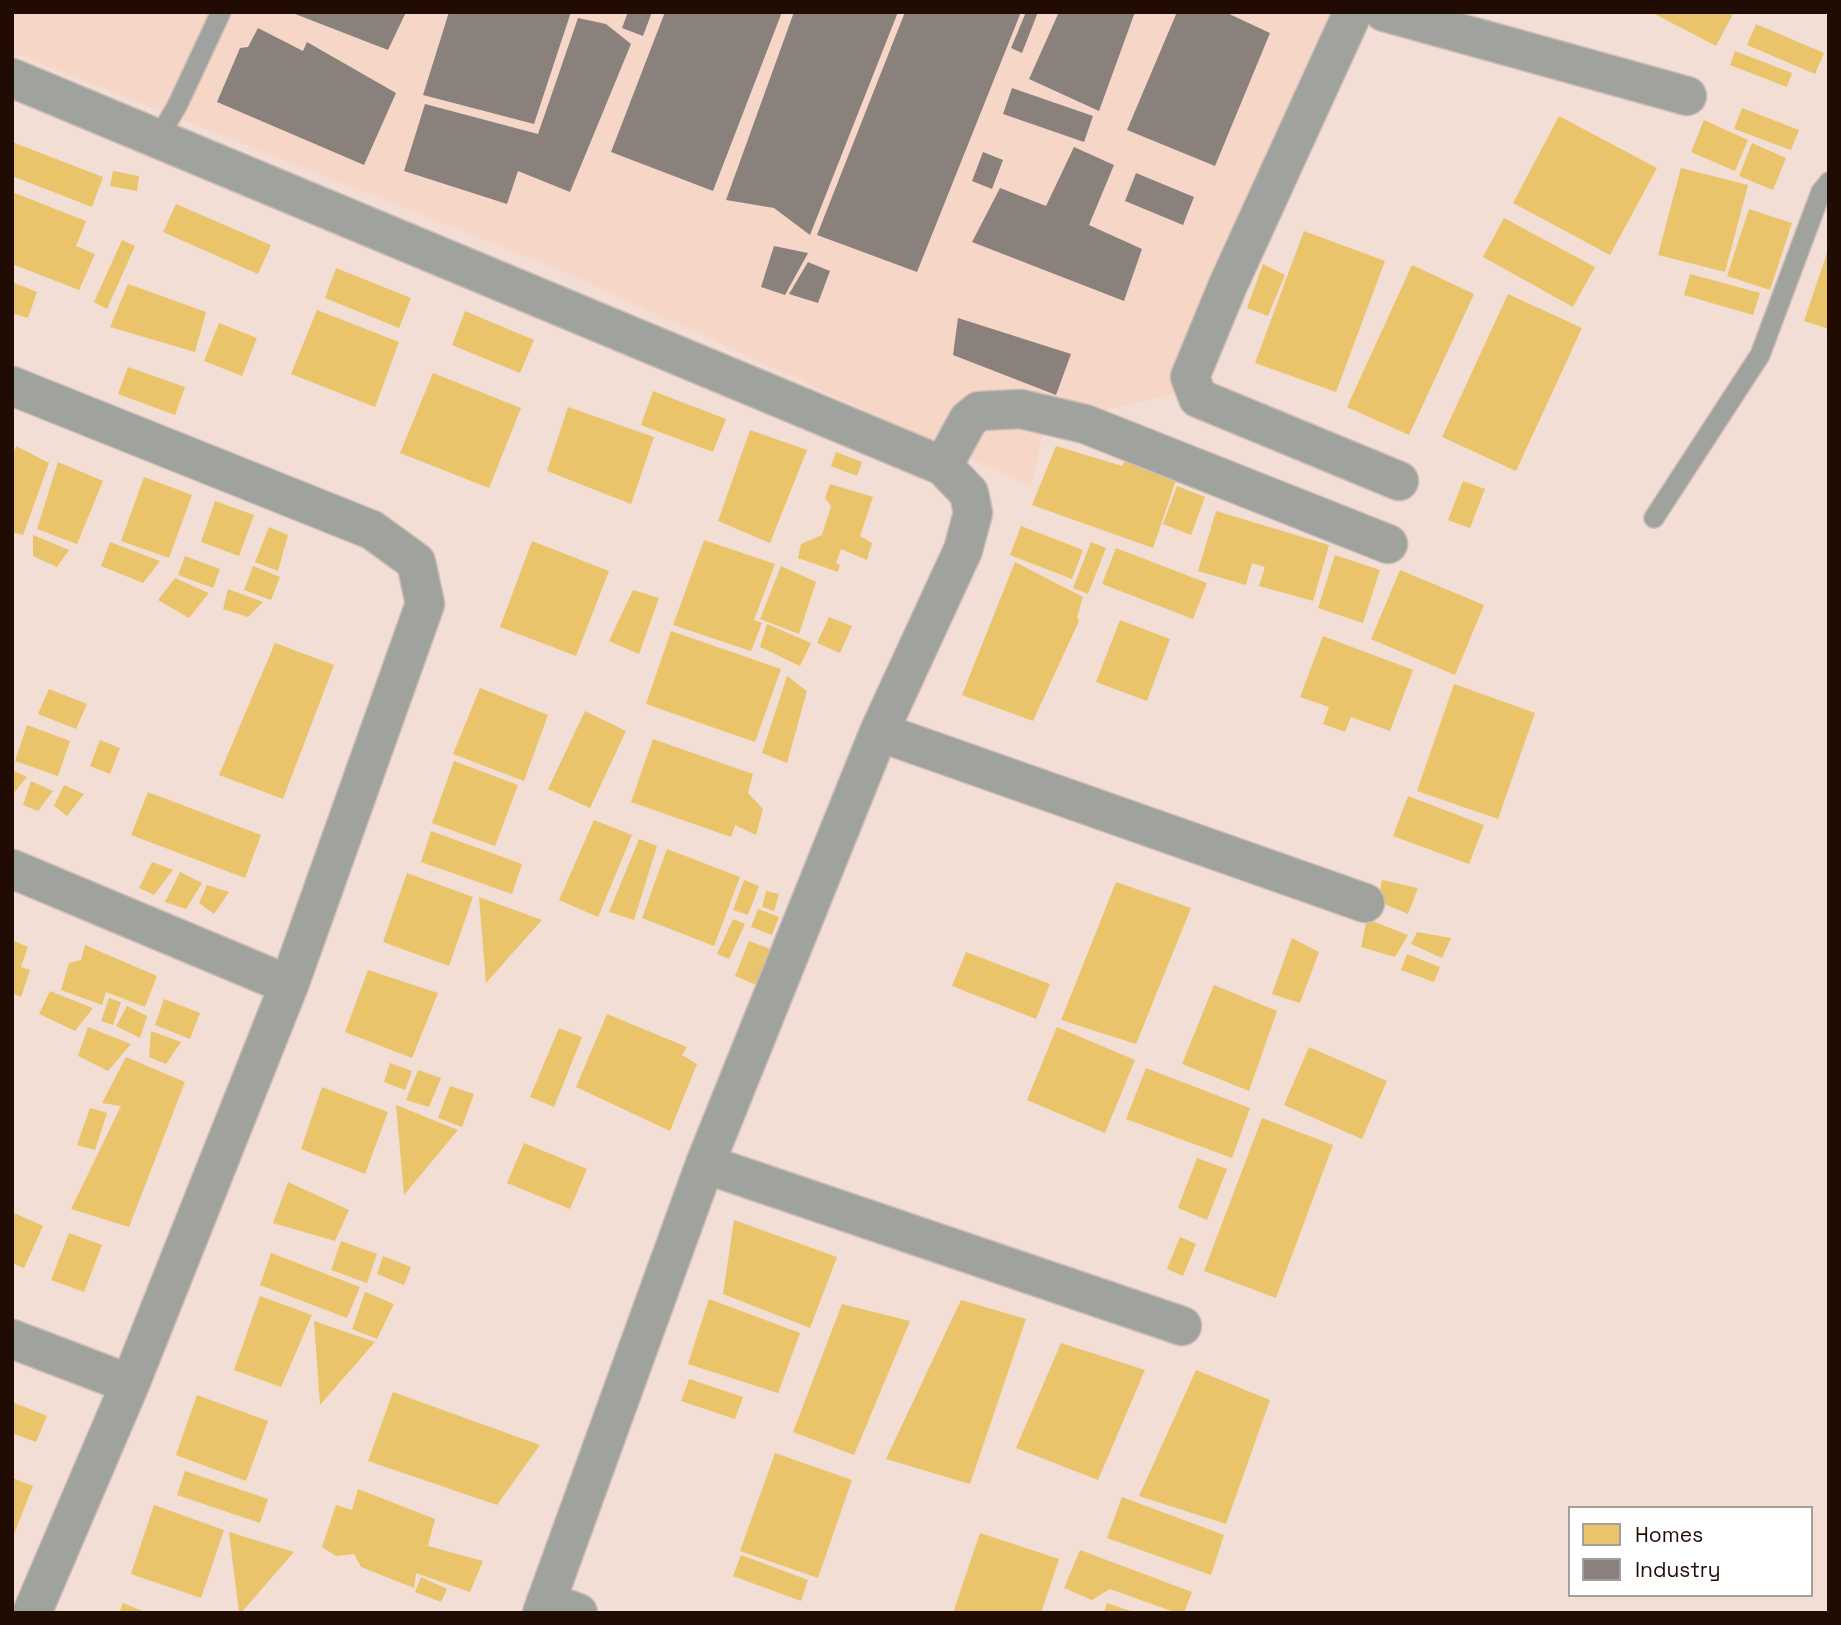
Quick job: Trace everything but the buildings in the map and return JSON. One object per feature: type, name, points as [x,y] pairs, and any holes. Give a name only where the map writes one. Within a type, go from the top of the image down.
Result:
[{"type":"street","points":[[1353,12],[1228,285],[1190,377],[1198,398],[1399,481]]},
{"type":"street","points":[[1384,12],[1686,96]]},
{"type":"street","points":[[12,78],[943,466],[969,494],[973,513],[963,550],[879,732],[705,1164],[555,1609]]},
{"type":"street","points":[[12,386],[372,530],[415,562],[425,604],[289,985],[130,1384],[32,1613]]},
{"type":"street","points":[[943,466],[968,420],[979,411],[1021,409],[1085,424],[1388,544]]},
{"type":"street","points":[[879,732],[1365,903]]},
{"type":"street","points":[[12,869],[289,985]]},
{"type":"street","points":[[705,1164],[1182,1326]]},
{"type":"street","points":[[12,1339],[130,1384]]},
{"type":"lane","points":[[158,138],[177,106],[221,12]]},
{"type":"lane","points":[[1654,518],[1760,355],[1821,192],[1829,182]]},
{"type":"shaded area","points":[[12,12],[1355,12],[1187,391],[1045,424],[1031,486],[558,269],[12,52]]}]
